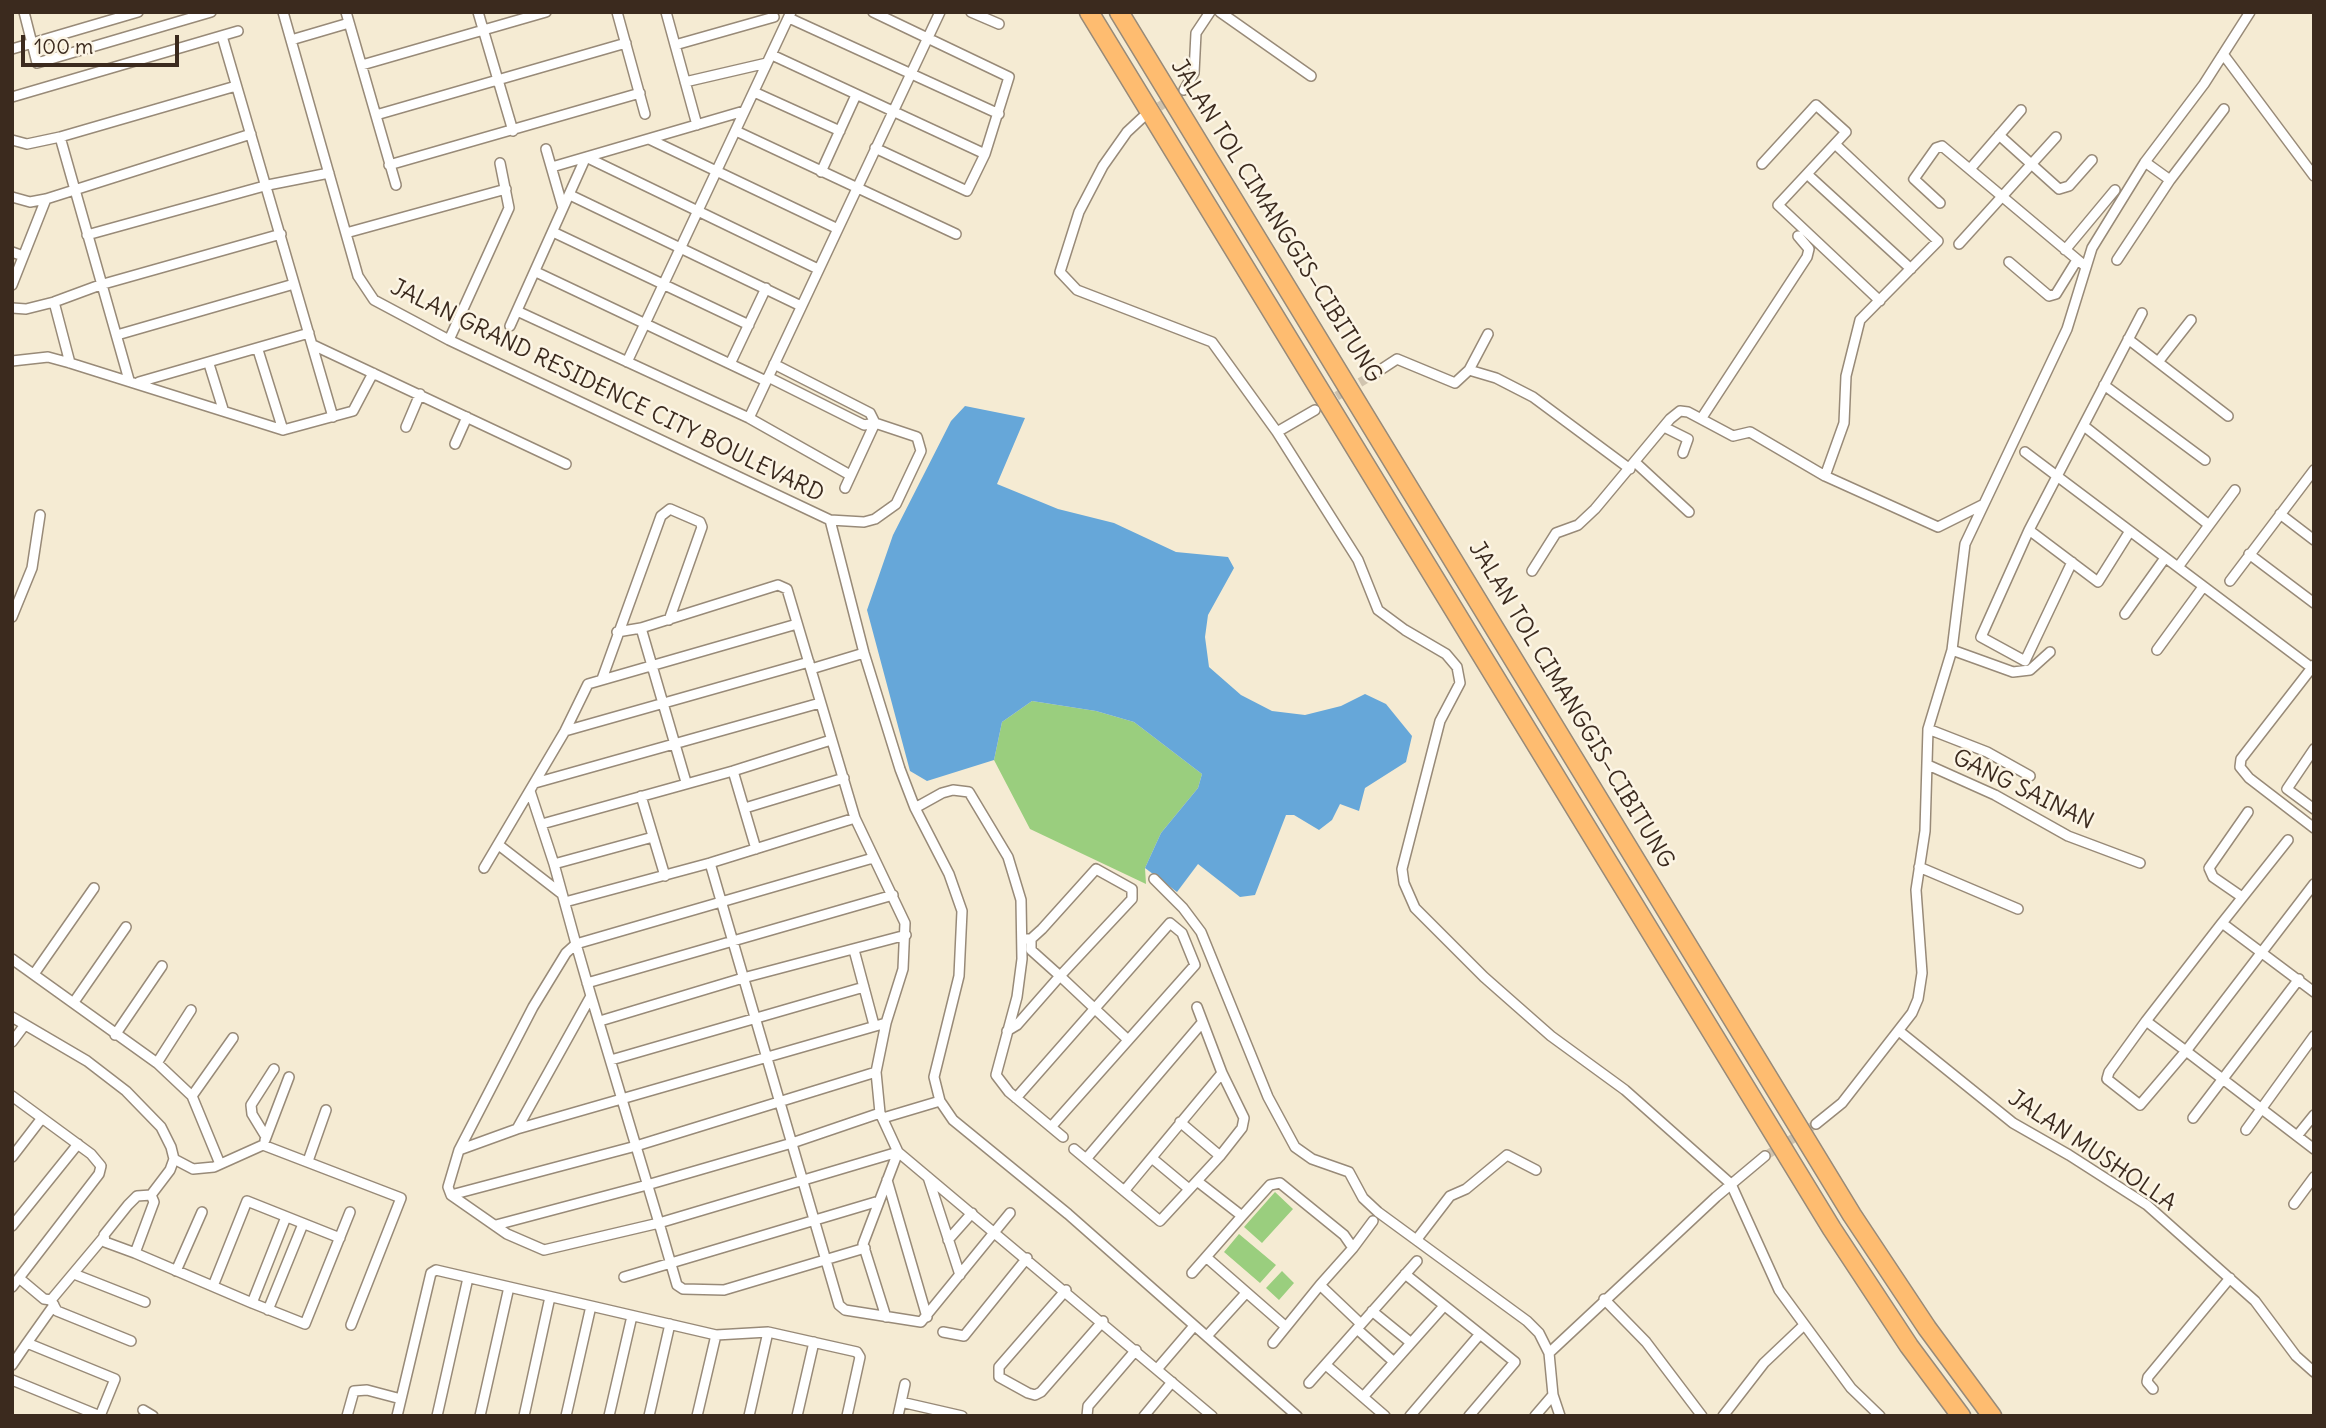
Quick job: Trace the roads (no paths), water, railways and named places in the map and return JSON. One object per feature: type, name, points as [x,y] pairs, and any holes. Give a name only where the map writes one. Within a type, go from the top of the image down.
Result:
[{"type":"highway","points":[[1089,12],[1832,1229],[1909,1346],[1961,1416]]},
{"type":"highway","name":"JALAN TOL CIMANGGIS–CIBITUNG","points":[[1119,12],[1852,1215],[1927,1328],[1992,1416]]},
{"type":"street","points":[[24,12],[37,63],[211,12]]},
{"type":"street","points":[[12,49],[138,12]]},
{"type":"street","name":"JALAN GRAND RESIDENCE CITY BOULEVARD","points":[[283,12],[358,276],[374,300],[449,340],[830,520],[864,522],[875,519],[896,504],[921,451],[920,441],[911,434],[875,423]]},
{"type":"street","points":[[291,40],[357,12]]},
{"type":"street","points":[[478,12],[513,131]]},
{"type":"street","points":[[362,65],[546,12]]},
{"type":"street","points":[[617,12],[645,114]]},
{"type":"street","points":[[666,12],[697,125]]},
{"type":"street","points":[[873,12],[1008,76],[1010,81],[985,154],[967,191],[875,148]]},
{"type":"street","points":[[749,418],[940,12]]},
{"type":"street","points":[[971,12],[999,24]]},
{"type":"street","points":[[1184,90],[1194,74],[1196,33],[1210,12]]},
{"type":"street","points":[[1220,12],[1311,76]]},
{"type":"street","points":[[2009,262],[2049,296],[2056,294],[2081,262],[2144,162],[2223,54],[2250,12]]},
{"type":"street","points":[[675,45],[773,15],[779,37]]},
{"type":"street","points":[[627,362],[790,15],[999,114]]},
{"type":"street","points":[[347,17],[396,185]]},
{"type":"street","points":[[12,97],[238,31]]},
{"type":"street","points":[[222,36],[268,185],[333,417]]},
{"type":"street","points":[[376,115],[626,43]]},
{"type":"street","points":[[2223,54],[2314,176]]},
{"type":"street","points":[[685,82],[770,59],[985,154]]},
{"type":"street","points":[[12,140],[26,144],[60,137],[236,86]]},
{"type":"street","points":[[754,92],[840,131]]},
{"type":"street","points":[[389,165],[640,93]]},
{"type":"street","points":[[821,172],[856,95]]},
{"type":"street","points":[[1762,163],[1816,105],[1846,132],[1778,205],[1880,301]]},
{"type":"street","points":[[2117,260],[2170,180],[2224,109]]},
{"type":"street","points":[[1970,169],[2021,110]]},
{"type":"street","points":[[552,167],[587,159],[744,111]]},
{"type":"street","points":[[1142,118],[1127,132],[1103,166],[1079,212],[1060,272],[1077,290],[1212,342],[1277,432],[1358,560],[1378,610],[1452,658],[1460,676],[1459,685],[1440,721],[1402,869],[1404,883],[1419,915],[1542,1028],[1643,1105],[1731,1184],[1779,1290],[1851,1388],[1880,1416]]},
{"type":"street","points":[[736,131],[956,234]]},
{"type":"street","points":[[12,197],[30,202],[46,200],[74,188],[251,134]]},
{"type":"street","points":[[1999,135],[2059,189],[2064,189],[2092,160]]},
{"type":"street","points":[[60,137],[100,285],[133,381]]},
{"type":"street","points":[[1959,244],[2030,163],[2039,160],[2056,137]]},
{"type":"street","points":[[649,139],[838,229]]},
{"type":"street","points":[[1825,475],[1844,423],[1846,376],[1860,320],[1938,241],[1835,144]]},
{"type":"street","points":[[1940,203],[1914,179],[1936,148],[1944,147],[2081,262]]},
{"type":"street","points":[[546,149],[563,208]]},
{"type":"street","points":[[510,326],[587,159]]},
{"type":"street","points":[[587,159],[699,210],[818,269]]},
{"type":"street","points":[[2144,162],[2170,180]]},
{"type":"street","points":[[449,340],[509,208],[500,163]]},
{"type":"street","points":[[87,234],[268,185],[329,173]]},
{"type":"street","points":[[1807,174],[1910,269]]},
{"type":"street","points":[[346,233],[506,189]]},
{"type":"street","points":[[2065,250],[2115,190]]},
{"type":"street","points":[[570,195],[801,306]]},
{"type":"street","points":[[12,285],[46,200]]},
{"type":"street","points":[[553,233],[749,325]]},
{"type":"street","points":[[12,308],[26,309],[54,302],[100,285],[281,234]]},
{"type":"street","points":[[1701,419],[1807,257],[1809,249],[1798,236]]},
{"type":"street","points":[[12,251],[23,256]]},
{"type":"street","points":[[1816,1124],[1843,1103],[1899,1031],[1912,1013],[1921,988],[1916,890],[1925,831],[1928,729],[1952,650],[1962,559],[1982,505],[2067,329],[2081,262]]},
{"type":"street","points":[[536,272],[864,425],[875,423]]},
{"type":"street","points":[[117,335],[294,285]]},
{"type":"street","points":[[730,364],[766,288]]},
{"type":"street","points":[[54,302],[70,363]]},
{"type":"street","points":[[517,311],[749,418],[850,475]]},
{"type":"street","points":[[2072,562],[2025,661],[1981,637],[2029,530],[2142,313]]},
{"type":"street","points":[[2158,362],[2191,320]]},
{"type":"street","points":[[133,381],[209,364],[309,333]]},
{"type":"street","points":[[1371,376],[1397,359],[1452,383],[1460,381],[1469,370],[1488,334]]},
{"type":"street","points":[[2128,340],[2228,416]]},
{"type":"street","points":[[313,345],[566,464]]},
{"type":"street","points":[[258,349],[283,430]]},
{"type":"street","points":[[12,361],[48,357],[133,381],[283,430],[355,410],[373,373]]},
{"type":"street","points":[[209,364],[223,409]]},
{"type":"street","points":[[774,364],[870,413],[875,423]]},
{"type":"street","points":[[1469,370],[1496,378],[1533,397],[1633,466],[1689,512]]},
{"type":"street","points":[[2105,385],[2205,460]]},
{"type":"street","points":[[406,427],[421,394]]},
{"type":"street","points":[[1277,432],[1315,410]]},
{"type":"street","points":[[1532,571],[1556,533],[1578,525],[1680,411],[1733,436],[1750,432],[1825,475],[1938,527],[1982,505]]},
{"type":"street","points":[[455,444],[467,417]]},
{"type":"street","points":[[845,488],[875,423]]},
{"type":"street","points":[[2084,426],[2209,525]]},
{"type":"street","points":[[1664,427],[1688,439],[1683,453]]},
{"type":"street","points":[[2025,452],[2313,667],[2241,758],[2240,767],[2249,778],[2314,828]]},
{"type":"street","points":[[2230,580],[2312,475]]},
{"type":"street","points":[[2178,567],[2235,490]]},
{"type":"street","points":[[602,679],[661,516],[670,509],[700,522],[702,527],[669,620]]},
{"type":"street","points":[[2280,514],[2314,540]]},
{"type":"street","points":[[12,617],[32,568],[40,515]]},
{"type":"street","name":"JALAN GRAND RESIDENCE CITY BOULEVARD","points":[[830,520],[864,653],[915,808],[949,874],[963,920],[959,976],[934,1077],[940,1101]]},
{"type":"street","points":[[2029,530],[2098,582],[2130,531]]},
{"type":"street","points":[[2249,554],[2314,603]]},
{"type":"street","points":[[2125,614],[2165,558]]},
{"type":"street","points":[[12,585],[24,586]]},
{"type":"street","points":[[617,632],[669,620],[781,585],[787,589],[855,818],[903,916],[906,935],[903,969],[886,1023],[876,1072],[882,1116],[898,1152],[1103,1321],[1208,1414]]},
{"type":"street","points":[[2157,650],[2203,587]]},
{"type":"street","points":[[484,868],[565,731],[587,684],[797,624]]},
{"type":"street","points":[[641,628],[687,782]]},
{"type":"street","points":[[1952,650],[2013,672],[2030,670],[2050,652]]},
{"type":"street","points":[[565,731],[864,653]]},
{"type":"street","points":[[533,787],[820,703]]},
{"type":"street","points":[[1928,729],[1987,752],[2030,776]]},
{"type":"street","points":[[542,824],[733,771],[831,740]]},
{"type":"street","points":[[2314,749],[2287,789],[2314,809]]},
{"type":"street","name":"GANG SAINAN","points":[[1928,765],[1995,795],[2068,836],[2140,863]]},
{"type":"street","points":[[733,771],[756,849]]},
{"type":"street","points":[[745,808],[844,778]]},
{"type":"street","points":[[533,787],[587,983],[679,1288],[714,1291],[865,1248]]},
{"type":"street","points":[[915,808],[953,790],[971,794],[1008,857],[1017,881],[1031,950],[1127,1039]]},
{"type":"street","points":[[641,796],[665,876]]},
{"type":"street","points":[[2242,897],[2213,877],[2209,868],[2248,811]]},
{"type":"street","points":[[564,898],[665,876],[855,818]]},
{"type":"street","points":[[554,863],[653,837]]},
{"type":"street","points":[[2288,840],[2146,1021],[2109,1072],[2107,1079],[2134,1103],[2143,1104],[2314,884]]},
{"type":"street","points":[[499,846],[564,898]]},
{"type":"street","points":[[451,1195],[449,1176],[459,1150],[533,1007],[566,953],[576,944],[873,858]]},
{"type":"street","points":[[710,863],[753,1017],[842,1308],[919,1324],[1010,1213]]},
{"type":"street","points":[[1919,867],[2018,909]]},
{"type":"street","points":[[1007,1031],[1017,1024],[1132,899],[1132,889],[1096,869],[1027,939],[1017,997],[1007,1031],[996,1075],[1016,1098],[1063,1137]]},
{"type":"street","points":[[1154,879],[1190,916],[1201,932],[1268,1097],[1295,1147],[1312,1159],[1349,1172],[1363,1198],[1395,1225],[1527,1321],[1539,1333],[1549,1353],[1553,1395],[1560,1416]]},
{"type":"street","points":[[34,974],[94,888]]},
{"type":"street","points":[[587,983],[893,895]]},
{"type":"street","points":[[1016,1098],[1170,923],[1182,933],[1195,965],[1051,1127]]},
{"type":"street","points":[[2222,923],[2314,992]]},
{"type":"street","points":[[74,1002],[126,927]]},
{"type":"street","points":[[600,1021],[743,978],[906,935]]},
{"type":"street","points":[[854,950],[874,1025]]},
{"type":"street","points":[[12,959],[157,1063],[192,1096],[220,1164]]},
{"type":"street","points":[[115,1035],[162,966]]},
{"type":"street","points":[[2193,1118],[2299,979]]},
{"type":"street","points":[[611,1060],[864,987]]},
{"type":"street","points":[[517,1129],[591,996]]},
{"type":"street","points":[[1074,1149],[1160,1221],[1220,1156],[1244,1124],[1201,1024],[1197,1007]]},
{"type":"street","points":[[157,1063],[191,1010]]},
{"type":"street","points":[[12,1017],[24,1026],[54,1040],[126,1091],[161,1128],[174,1158],[193,1168],[220,1164],[265,1141],[289,1077]]},
{"type":"street","points":[[2146,1021],[2314,1149]]},
{"type":"street","points":[[459,1150],[517,1129],[886,1023]]},
{"type":"street","points":[[1086,1159],[1201,1024]]},
{"type":"street","points":[[12,1042],[24,1026]]},
{"type":"street","name":"JALAN MUSHOLLA","points":[[1899,1031],[2012,1123],[2147,1205],[2255,1301],[2296,1356],[2314,1372]]},
{"type":"street","points":[[2246,1130],[2314,1036]]},
{"type":"street","points":[[192,1096],[233,1038]]},
{"type":"street","points":[[274,1069],[251,1105],[252,1114],[265,1141],[401,1198],[351,1325]]},
{"type":"street","points":[[451,1195],[636,1146],[876,1072]]},
{"type":"street","points":[[1124,1191],[1222,1073]]},
{"type":"street","points":[[12,1096],[98,1160],[101,1171],[12,1287]]},
{"type":"street","points":[[496,1225],[940,1101],[953,1119],[1068,1214],[1297,1416]]},
{"type":"street","points":[[308,1161],[327,1110]]},
{"type":"street","points":[[2297,1136],[2314,1115]]},
{"type":"street","points":[[12,1157],[42,1118]]},
{"type":"street","points":[[1180,1122],[1220,1156]]},
{"type":"street","points":[[12,1226],[78,1144]]},
{"type":"street","points":[[451,1195],[517,1241],[551,1251],[659,1223],[898,1152]]},
{"type":"street","points":[[886,1317],[864,1239],[898,1152]]},
{"type":"street","points":[[1417,1239],[1450,1196],[1466,1189],[1507,1155],[1536,1170]]},
{"type":"street","points":[[1549,1353],[1604,1299],[1636,1273],[1731,1184],[1766,1156]]},
{"type":"street","points":[[12,1365],[74,1274],[137,1196],[151,1195],[170,1170],[174,1158]]},
{"type":"street","points":[[1153,1159],[1189,1189]]},
{"type":"street","points":[[928,1176],[960,1275]]},
{"type":"street","points":[[2294,1204],[2314,1177]]},
{"type":"street","points":[[887,1180],[927,1317]]},
{"type":"street","points":[[1197,1181],[1242,1216]]},
{"type":"street","points":[[1192,1272],[1270,1185],[1280,1183],[1344,1235],[1353,1248]]},
{"type":"street","points":[[135,1253],[154,1202],[151,1195]]},
{"type":"street","points":[[213,1286],[247,1201],[340,1238]]},
{"type":"street","points":[[624,1277],[880,1201]]},
{"type":"street","points":[[176,1271],[202,1212]]},
{"type":"street","points":[[103,1238],[305,1324],[350,1212]]},
{"type":"street","points":[[948,1240],[972,1213]]},
{"type":"street","points":[[252,1303],[286,1217]]},
{"type":"street","points":[[1273,1343],[1373,1221]]},
{"type":"street","points":[[268,1310],[303,1224]]},
{"type":"street","points":[[1206,1257],[1285,1326]]},
{"type":"street","points":[[943,1332],[964,1336],[1027,1258]]},
{"type":"street","points":[[1310,1383],[1417,1261]]},
{"type":"street","points":[[397,1416],[431,1273],[436,1270],[716,1335],[768,1332],[859,1354],[847,1416]]},
{"type":"street","points":[[74,1274],[145,1302]]},
{"type":"street","points":[[1405,1274],[1515,1362],[1469,1416]]},
{"type":"street","points":[[19,1278],[52,1303],[57,1311],[131,1341]]},
{"type":"street","points":[[437,1416],[468,1278]]},
{"type":"street","points":[[2153,1389],[2147,1382],[2148,1377],[2230,1278]]},
{"type":"street","points":[[1320,1284],[1394,1362]]},
{"type":"street","points":[[480,1416],[509,1287]]},
{"type":"street","points":[[1066,1290],[999,1367],[999,1377],[1028,1393],[1035,1395],[1041,1392],[1103,1321]]},
{"type":"street","points":[[1206,1336],[1246,1293]]},
{"type":"street","points":[[524,1416],[550,1297]]},
{"type":"street","points":[[1604,1299],[1646,1342],[1702,1416]]},
{"type":"street","points":[[1363,1397],[1444,1306]]},
{"type":"street","points":[[566,1416],[591,1307]]},
{"type":"street","points":[[1372,1311],[1410,1342]]},
{"type":"street","points":[[609,1416],[632,1315]]},
{"type":"street","points":[[649,1416],[670,1324]]},
{"type":"street","points":[[1158,1368],[1194,1326]]},
{"type":"street","points":[[1723,1416],[1764,1363],[1803,1326]]},
{"type":"street","points":[[749,1416],[768,1332]]},
{"type":"street","points":[[1410,1416],[1480,1334]]},
{"type":"street","points":[[697,1416],[716,1335]]},
{"type":"street","points":[[797,1416],[814,1342]]},
{"type":"street","points":[[12,1380],[100,1416],[115,1379],[27,1343]]},
{"type":"street","points":[[1087,1416],[1088,1406],[1136,1350]]},
{"type":"street","points":[[1326,1365],[1385,1416]]},
{"type":"street","points":[[1144,1416],[1172,1382]]},
{"type":"street","points":[[898,1416],[905,1384]]},
{"type":"street","points":[[347,1416],[354,1391],[367,1390],[401,1399]]},
{"type":"street","points":[[1535,1416],[1553,1395]]},
{"type":"street","points":[[901,1402],[962,1416]]},
{"type":"street","points":[[143,1410],[153,1416]]},
{"type":"water","points":[[965,406],[1025,418],[997,484],[1058,509],[1114,523],[1176,552],[1228,557],[1234,568],[1208,615],[1205,637],[1209,667],[1241,695],[1272,711],[1305,715],[1341,706],[1365,694],[1386,704],[1412,736],[1406,762],[1365,788],[1359,811],[1340,804],[1332,820],[1319,830],[1294,815],[1286,815],[1255,895],[1240,897],[1198,864],[1177,892],[1145,868],[1161,833],[1198,788],[1202,774],[1134,722],[1096,711],[1032,701],[1002,722],[994,760],[927,781],[910,771],[867,610],[893,535],[951,421]]},
{"type":"tunnel","points":[[1148,114],[1174,97]]},
{"type":"tunnel","points":[[1325,403],[1371,376]]},
{"type":"tunnel","points":[[1765,1156],[1816,1124]]}]
